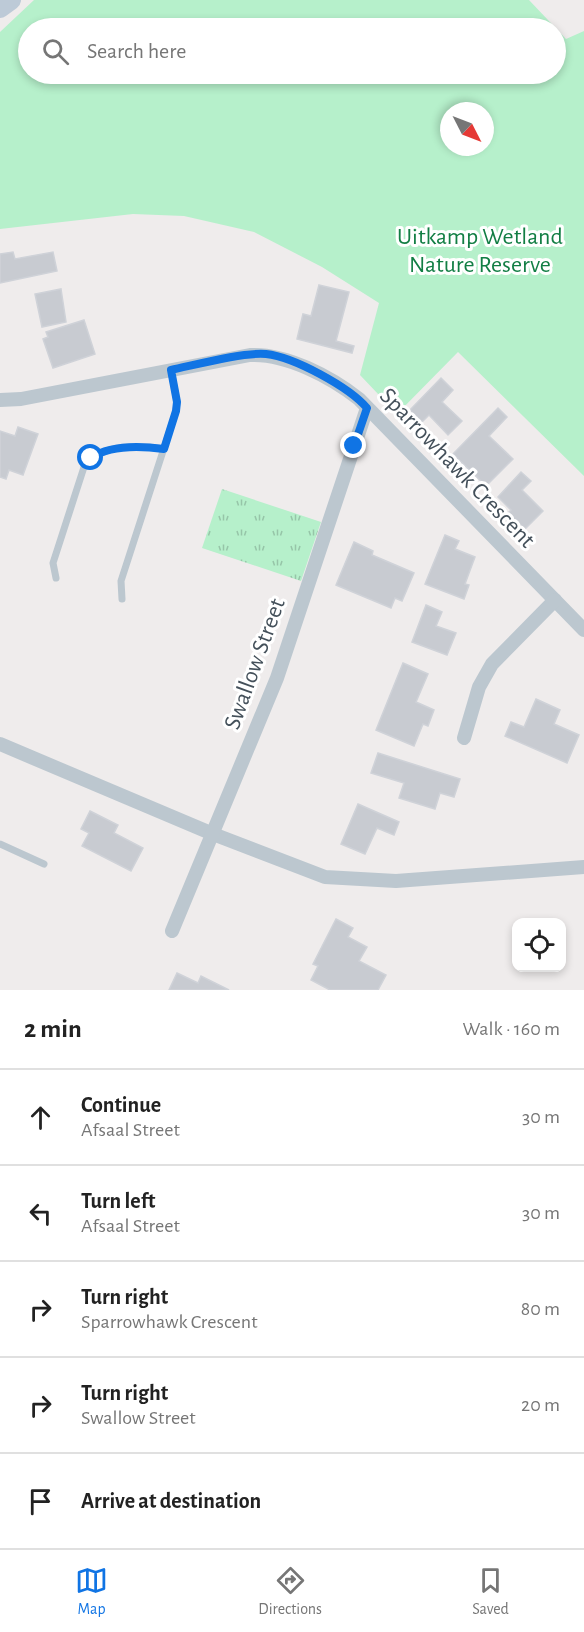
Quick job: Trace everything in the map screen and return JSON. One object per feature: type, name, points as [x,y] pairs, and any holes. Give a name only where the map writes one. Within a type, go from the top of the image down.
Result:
[{"type":"street","points":[[0,8],[11,0]]},
{"type":"street","name":"Sparrowhawk Crescent","points":[[0,400],[21,399],[250,355],[267,354],[294,363],[344,387],[367,408],[584,630]]},
{"type":"street","name":"Swallow Street","points":[[172,931],[277,678],[367,408]]},
{"type":"street","points":[[464,738],[479,687],[492,664],[555,600]]},
{"type":"street","points":[[0,744],[213,834],[315,874],[335,879],[396,881],[584,867]]},
{"type":"lane","points":[[122,599],[121,581],[176,411],[177,402],[171,370]]},
{"type":"lane","points":[[56,578],[53,562],[85,464],[100,453],[143,446],[164,449]]},
{"type":"lane","points":[[0,844],[44,864]]},
{"type":"green space","name":"Uitkamp Wetland Nature Reserve","points":[[34,0],[529,0],[546,18],[18,18],[18,84],[566,84],[566,39],[584,31],[584,476],[458,352],[397,414],[360,375],[379,303],[322,267],[254,232],[184,216],[133,214],[0,229],[0,32]]},
{"type":"green space","points":[[222,489],[321,522],[301,581],[202,548]]},
{"type":"building","points":[[13,252],[15,259],[53,252],[57,271],[0,283],[0,254]]},
{"type":"building","points":[[319,285],[349,292],[336,341],[354,346],[352,353],[297,339],[303,314],[311,316]]},
{"type":"building","points":[[61,289],[66,322],[42,327],[35,294]]},
{"type":"building","points":[[84,320],[95,354],[53,368],[43,339],[48,337],[46,332]]},
{"type":"building","points":[[441,378],[453,390],[442,402],[462,421],[448,435],[429,415],[422,422],[410,410]]},
{"type":"building","points":[[498,408],[507,417],[489,436],[513,459],[486,486],[453,454]]},
{"type":"building","points":[[18,427],[38,434],[23,475],[9,470],[6,479],[0,477],[0,431],[15,436]]},
{"type":"building","points":[[521,472],[531,481],[522,490],[543,511],[521,533],[504,517],[511,510],[498,497]]},
{"type":"building","points":[[445,535],[459,541],[455,549],[475,557],[465,584],[469,585],[464,599],[425,584]]},
{"type":"building","points":[[354,542],[373,551],[372,555],[414,573],[402,601],[395,598],[391,608],[336,585]]},
{"type":"building","points":[[426,605],[442,612],[436,626],[456,633],[447,655],[412,642]]},
{"type":"building","points":[[403,663],[428,674],[416,702],[434,710],[428,726],[423,724],[414,746],[376,730]]},
{"type":"building","points":[[536,699],[560,710],[554,724],[579,735],[567,763],[505,736],[511,722],[524,727]]},
{"type":"building","points":[[378,753],[460,779],[454,797],[440,793],[435,809],[399,798],[404,783],[371,773]]},
{"type":"building","points":[[358,804],[399,822],[394,835],[377,828],[365,854],[341,844]]},
{"type":"building","points":[[90,811],[118,825],[114,833],[143,848],[131,871],[82,846],[89,833],[81,829]]},
{"type":"building","points":[[336,919],[353,928],[348,937],[367,947],[359,961],[386,975],[378,990],[330,990],[311,980],[318,966],[313,964]]},
{"type":"building","points":[[177,973],[198,983],[201,976],[229,990],[169,990]]},
{"type":"route","points":[[91,458],[100,453],[143,446],[164,449],[177,402],[171,370],[250,355],[267,354],[322,376],[344,387],[359,399],[367,408],[354,446]]}]
